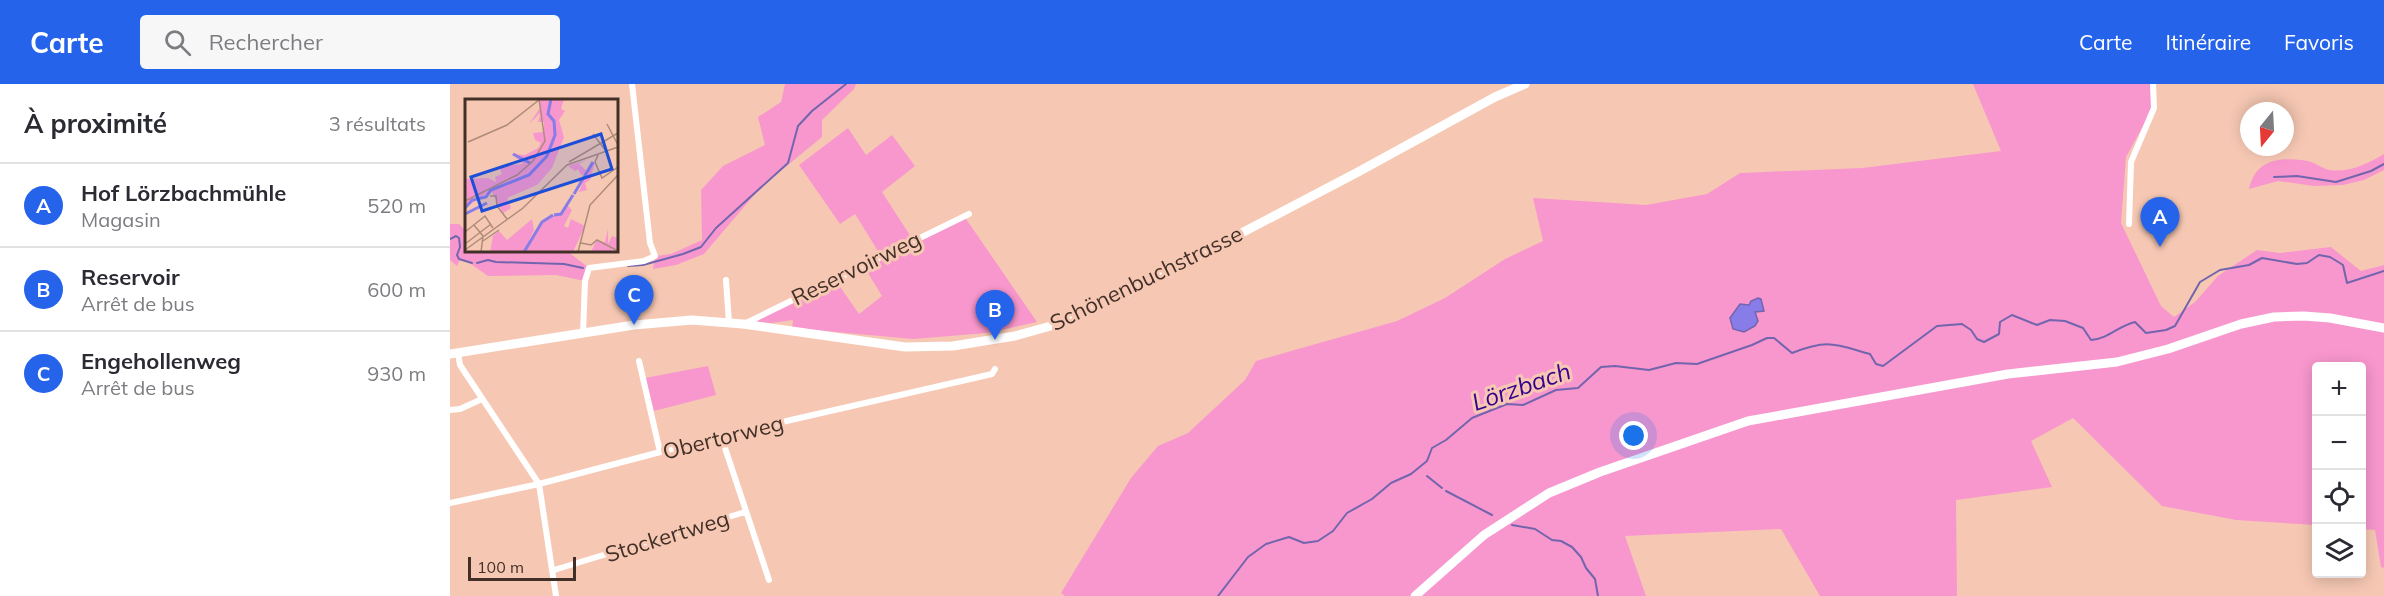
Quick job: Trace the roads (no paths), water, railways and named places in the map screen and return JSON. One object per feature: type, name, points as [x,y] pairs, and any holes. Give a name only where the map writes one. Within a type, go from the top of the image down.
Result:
[{"type":"street","points":[[583,333],[585,281],[589,268],[644,261],[655,256],[650,243],[632,84]]},
{"type":"street","name":"Schönenbuchstrasse","points":[[454,353],[658,322],[692,320],[743,324],[878,345],[932,348],[995,340],[1042,329],[1074,318],[1123,295],[1358,172],[1495,97],[1526,84]]},
{"type":"street","points":[[2129,224],[2131,162],[2154,108],[2153,84]]},
{"type":"street","name":"Reservoirweg","points":[[743,324],[969,214]]},
{"type":"street","points":[[726,280],[729,323]]},
{"type":"street","points":[[1415,596],[1484,535],[1549,493],[1634,460],[1748,422],[1996,376],[2117,362],[2168,349],[2241,324],[2274,317],[2330,318],[2384,328]]},
{"type":"street","points":[[454,353],[539,484],[554,570],[556,596]]},
{"type":"street","points":[[639,361],[660,452]]},
{"type":"street","name":"Obertorweg","points":[[450,503],[539,484],[721,436],[992,374],[995,369]]},
{"type":"street","points":[[450,410],[460,409],[482,399]]},
{"type":"street","points":[[721,436],[769,580]]},
{"type":"street","name":"Stockertweg","points":[[554,570],[745,512]]},
{"type":"waterway","points":[[628,266],[643,265],[701,247],[716,228],[788,163],[798,126],[812,111],[846,84]]},
{"type":"waterway","points":[[2274,177],[2297,176],[2336,182],[2371,171],[2384,164]]},
{"type":"waterway","points":[[450,239],[456,236],[459,238],[460,247],[457,255],[459,259],[472,263]]},
{"type":"waterway","name":"Lörzbach","points":[[1218,596],[1248,557],[1266,544],[1289,537],[1304,543],[1318,541],[1333,531],[1347,513],[1372,499],[1391,483],[1411,474],[1427,461],[1432,448],[1446,440],[1472,418],[1507,404],[1523,405],[1556,390],[1578,388],[1601,367],[1615,366],[1649,370],[1676,363],[1697,364],[1767,338],[1774,338],[1792,353],[1814,346],[1831,344],[1848,348],[1870,354],[1876,364],[1883,366],[1937,326],[1962,324],[1971,330],[1977,339],[1984,342],[1999,334],[2000,322],[2012,315],[2037,325],[2050,320],[2065,321],[2083,328],[2091,340],[2135,322],[2146,333],[2166,330],[2175,326],[2200,282],[2220,270],[2249,265],[2262,258],[2297,264],[2307,263],[2319,255],[2330,257],[2343,265],[2347,283],[2384,271]]},
{"type":"waterway","points":[[477,263],[488,260],[564,264],[583,268]]},
{"type":"waterway","points":[[1427,476],[1442,488]]},
{"type":"waterway","points":[[1446,491],[1492,515]]},
{"type":"waterway","points":[[1512,525],[1535,529],[1552,540],[1561,541],[1572,547],[1595,579],[1598,596]]},
{"type":"place","name":"Hof Lörzbachmühle","points":[[2160,247]]},
{"type":"place","name":"Engehollenweg","points":[[634,325]]},
{"type":"place","name":"Reservoir","points":[[995,340]]}]
